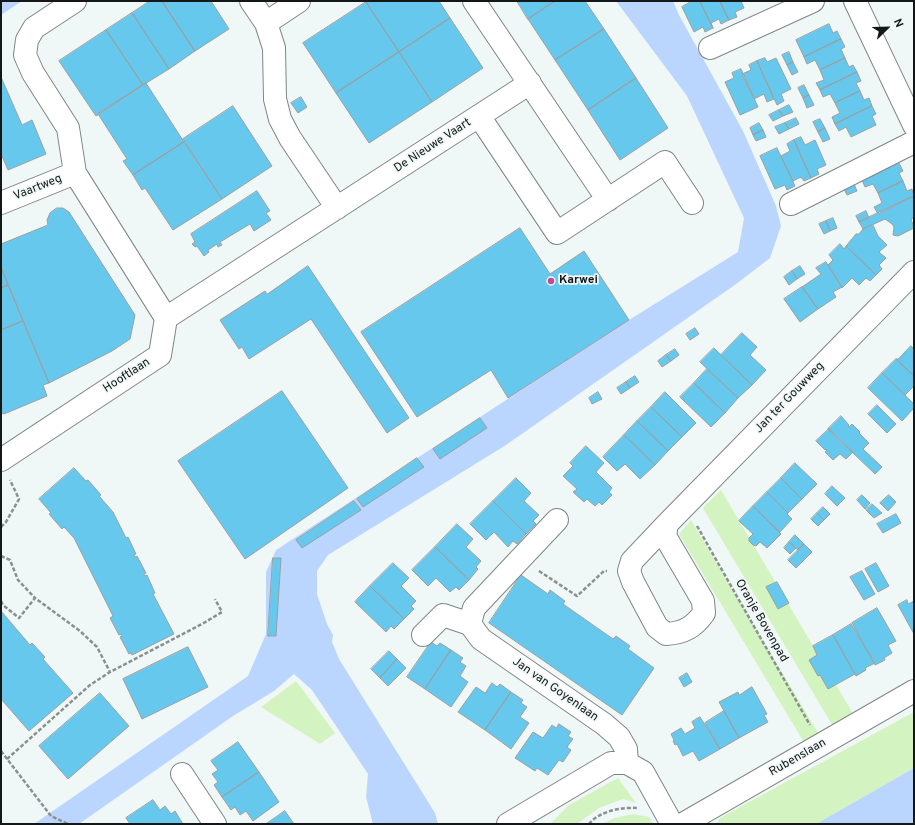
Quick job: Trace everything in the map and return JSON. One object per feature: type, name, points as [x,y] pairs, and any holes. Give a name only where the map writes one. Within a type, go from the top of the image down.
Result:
[{"type":"street","points":[[76,1],[34,28],[27,40],[25,55],[33,73],[68,128],[75,173],[166,318]]},
{"type":"street","points":[[251,1],[266,23],[274,48],[275,99],[280,119],[290,138],[337,208]]},
{"type":"street","points":[[266,23],[299,1]]},
{"type":"street","points":[[474,1],[608,200]]},
{"type":"street","points":[[710,48],[813,1]]},
{"type":"street","points":[[855,1],[914,125]]},
{"type":"street","name":"De Nieuwe Vaart","points":[[166,318],[530,83]]},
{"type":"street","points":[[479,116],[557,233],[665,162],[692,203]]},
{"type":"street","points":[[790,204],[914,142]]},
{"type":"street","name":"Vaartweg","points":[[1,203],[75,173]]},
{"type":"street","name":"Jan ter Gouwweg","points":[[629,572],[632,561],[666,524],[914,272]]},
{"type":"street","name":"Hooftlaan","points":[[4,467],[160,355],[166,318]]},
{"type":"street","points":[[423,635],[443,615],[470,624],[474,608],[557,520]]},
{"type":"street","points":[[629,572],[657,627],[666,634],[679,633],[696,623],[704,613],[703,601],[665,536],[666,524]]},
{"type":"street","name":"Jan van Goyenlaan","points":[[470,624],[480,639],[604,724],[619,737],[626,748],[627,763]]},
{"type":"street","name":"Rubenslaan","points":[[683,824],[914,691]]},
{"type":"street","points":[[508,824],[611,763],[627,763],[643,772],[668,817]]},
{"type":"street","points":[[182,774],[215,824]]},
{"type":"path","points":[[1,527],[6,522],[19,499],[4,467]]},
{"type":"path","name":"Oranje Bovenpad","points":[[685,505],[821,745]]},
{"type":"path","points":[[1,556],[10,560],[18,580],[35,598],[80,631],[97,647],[110,672]]},
{"type":"path","points":[[521,559],[577,596],[604,571],[629,572]]},
{"type":"path","points":[[1,601],[3,605],[19,618],[35,598]]},
{"type":"path","points":[[7,759],[90,685],[110,672],[222,612],[215,599]]},
{"type":"path","points":[[1,751],[51,816],[68,824]]},
{"type":"path","points":[[589,824],[592,820],[616,809],[636,808],[668,817]]},
{"type":"green space","points":[[721,490],[855,717],[834,728],[703,508]]},
{"type":"green space","points":[[691,520],[820,736],[805,744],[679,534]]},
{"type":"green space","points":[[296,681],[335,733],[320,744],[261,707]]},
{"type":"green space","points":[[914,712],[914,768],[816,824],[716,824],[720,818]]},
{"type":"green space","points":[[618,778],[636,803],[623,799],[599,808],[577,824],[550,824],[569,805]]},
{"type":"green space","points":[[633,814],[649,817],[653,824],[601,824],[615,818]]},
{"type":"water","points":[[1,1],[22,1],[1,15]]},
{"type":"water","points":[[616,1],[673,1],[679,15],[743,131],[776,206],[781,226],[770,258],[736,284],[506,445],[328,555],[317,571],[317,594],[327,624],[333,635],[332,642],[339,659],[435,813],[438,824],[373,824],[366,797],[368,774],[312,690],[294,674],[274,691],[233,716],[79,824],[34,824],[248,676],[266,634],[266,572],[276,550],[629,320],[738,252],[744,218],[687,96]]},
{"type":"water","points":[[914,768],[914,824],[816,824]]},
{"type":"building","points":[[150,1],[162,1],[195,51],[169,69],[132,13]]},
{"type":"building","points":[[162,1],[211,1],[229,29],[195,51]]},
{"type":"building","points":[[439,1],[450,18],[399,52],[366,2]]},
{"type":"building","points":[[517,1],[555,1],[528,19]]},
{"type":"building","points":[[555,1],[585,1],[604,29],[555,60],[528,19]]},
{"type":"building","points":[[692,1],[700,1],[713,28],[705,32],[703,27],[694,32],[682,7]]},
{"type":"building","points":[[700,1],[720,1],[729,20],[721,24],[719,19],[711,23],[713,28]]},
{"type":"building","points":[[720,1],[741,1],[744,8],[735,12],[737,17],[729,20]]},
{"type":"building","points":[[366,2],[399,52],[336,93],[303,43]]},
{"type":"building","points":[[132,13],[169,69],[143,85],[106,30]]},
{"type":"building","points":[[450,18],[483,68],[432,102],[399,52]]},
{"type":"building","points":[[829,24],[833,33],[837,31],[841,39],[804,57],[796,40]]},
{"type":"building","points":[[604,29],[636,78],[588,110],[555,60]]},
{"type":"building","points":[[106,30],[143,85],[96,116],[59,61]]},
{"type":"building","points":[[841,39],[845,47],[841,49],[845,58],[820,70],[815,60],[807,64],[804,57]]},
{"type":"building","points":[[399,52],[432,102],[369,143],[336,93]]},
{"type":"building","points":[[789,52],[793,62],[787,65],[782,55]]},
{"type":"building","points":[[765,58],[767,62],[776,58],[791,89],[781,94],[784,101],[777,105],[757,61]]},
{"type":"building","points":[[845,58],[849,67],[853,65],[857,72],[820,90],[816,83],[824,80],[820,70]]},
{"type":"building","points":[[757,61],[774,99],[767,102],[764,94],[754,99],[742,74],[751,70],[749,65]]},
{"type":"building","points":[[793,62],[798,72],[792,75],[787,65]]},
{"type":"building","points":[[741,69],[758,107],[740,115],[725,82],[734,78],[732,73]]},
{"type":"building","points":[[857,72],[861,81],[856,83],[860,91],[835,103],[830,94],[823,97],[820,90]]},
{"type":"building","points":[[1,77],[22,125],[32,120],[46,154],[8,170],[1,154]]},
{"type":"building","points":[[636,78],[668,128],[620,160],[588,110]]},
{"type":"building","points":[[146,83],[184,142],[133,175],[123,161],[127,159],[98,114]]},
{"type":"building","points":[[804,85],[809,95],[803,98],[798,88]]},
{"type":"building","points":[[860,91],[864,100],[869,98],[872,106],[835,124],[832,117],[840,113],[835,103]]},
{"type":"building","points":[[809,95],[814,105],[807,108],[803,98]]},
{"type":"building","points":[[301,97],[307,107],[298,113],[291,103]]},
{"type":"building","points":[[789,105],[793,112],[783,116],[779,110]]},
{"type":"building","points":[[233,106],[272,166],[222,199],[183,139]]},
{"type":"building","points":[[872,106],[876,114],[872,116],[876,125],[851,137],[846,127],[839,131],[835,124]]},
{"type":"building","points":[[779,110],[783,116],[773,121],[769,115]]},
{"type":"building","points":[[796,118],[799,124],[789,129],[785,123]]},
{"type":"building","points":[[820,119],[825,128],[818,132],[813,122]]},
{"type":"building","points":[[759,123],[763,130],[753,135],[750,128]]},
{"type":"building","points":[[785,123],[789,129],[779,134],[775,127]]},
{"type":"building","points":[[825,128],[830,139],[823,142],[818,132]]},
{"type":"building","points":[[763,130],[766,137],[756,141],[753,135]]},
{"type":"building","points":[[801,137],[805,145],[815,140],[826,165],[817,169],[819,174],[811,178],[794,140]]},
{"type":"building","points":[[794,140],[811,178],[804,181],[801,177],[793,181],[781,156],[790,151],[787,144]]},
{"type":"building","points":[[184,142],[222,199],[173,230],[145,188],[142,190],[133,175]]},
{"type":"building","points":[[777,148],[795,186],[787,190],[785,185],[775,189],[760,156]]},
{"type":"building","points":[[899,163],[903,171],[899,173],[903,181],[878,193],[873,184],[865,187],[862,180]]},
{"type":"building","points":[[903,181],[907,191],[912,189],[914,196],[878,214],[874,207],[882,203],[878,193]]},
{"type":"building","points":[[854,184],[857,191],[847,195],[844,189]]},
{"type":"building","points":[[257,191],[270,211],[266,213],[271,220],[254,231],[250,224],[220,242],[222,245],[218,247],[217,244],[208,250],[209,252],[204,256],[197,246],[195,247],[192,244],[195,242],[191,234]]},
{"type":"building","points":[[914,196],[914,218],[911,219],[914,228],[898,236],[893,235],[894,227],[885,219],[863,229],[859,222]]},
{"type":"building","points":[[57,208],[63,208],[69,212],[135,315],[130,339],[112,351],[49,383],[1,267],[1,244],[48,225],[47,220],[50,213]]},
{"type":"building","points":[[866,211],[869,218],[859,222],[856,216]]},
{"type":"building","points":[[833,218],[837,228],[830,231],[826,221]]},
{"type":"building","points":[[826,221],[830,231],[824,234],[819,224]]},
{"type":"building","points":[[873,225],[878,236],[887,245],[879,252],[886,258],[879,265],[882,269],[876,275],[846,246],[856,234],[859,234],[863,229]]},
{"type":"building","points":[[520,228],[550,274],[584,251],[629,320],[508,398],[491,370],[417,417],[361,332]]},
{"type":"building","points":[[840,244],[844,249],[846,246],[876,275],[870,281],[866,278],[859,285],[852,278],[842,288],[828,265],[833,260],[829,255]]},
{"type":"building","points":[[826,262],[842,287],[833,292],[836,297],[818,309],[802,287],[821,274],[816,268]]},
{"type":"building","points":[[308,266],[409,418],[387,433],[311,319],[249,359],[242,347],[239,349],[220,320],[265,291],[267,294]]},
{"type":"building","points":[[800,266],[805,274],[797,279],[792,271]]},
{"type":"building","points":[[1,267],[8,285],[1,288]]},
{"type":"building","points":[[792,271],[797,279],[789,285],[784,277]]},
{"type":"building","points":[[8,285],[23,321],[1,330],[1,288]]},
{"type":"building","points":[[802,287],[818,309],[800,322],[784,299]]},
{"type":"building","points":[[23,321],[49,383],[43,385],[47,396],[4,414],[1,413],[1,330]]},
{"type":"building","points":[[695,328],[699,334],[690,340],[686,334]]},
{"type":"building","points":[[742,333],[757,347],[750,355],[766,370],[752,385],[721,355]]},
{"type":"building","points":[[911,346],[914,349],[914,376],[896,359],[898,359]]},
{"type":"building","points":[[714,348],[752,385],[738,398],[700,362]]},
{"type":"building","points":[[675,349],[679,355],[671,361],[666,355]]},
{"type":"building","points":[[666,355],[671,361],[662,367],[658,361]]},
{"type":"building","points":[[896,359],[914,376],[914,386],[905,395],[882,373]]},
{"type":"building","points":[[707,369],[738,398],[725,413],[694,383]]},
{"type":"building","points":[[882,373],[914,404],[914,408],[902,421],[868,388]]},
{"type":"building","points":[[635,376],[639,382],[630,388],[626,382]]},
{"type":"building","points":[[626,382],[630,388],[621,394],[617,388]]},
{"type":"building","points":[[694,383],[725,413],[711,427],[680,397]]},
{"type":"building","points":[[282,391],[348,488],[245,559],[178,461]]},
{"type":"building","points":[[598,392],[602,399],[592,404],[589,398]]},
{"type":"building","points":[[665,392],[696,423],[682,437],[651,407]]},
{"type":"building","points":[[877,405],[896,424],[887,433],[868,414]]},
{"type":"building","points":[[651,407],[682,437],[668,451],[637,421]]},
{"type":"building","points":[[841,416],[849,427],[852,424],[869,443],[863,449],[882,467],[875,474],[828,429]]},
{"type":"building","points":[[480,418],[487,428],[440,459],[433,449]]},
{"type":"building","points":[[637,421],[668,451],[655,465],[624,435]]},
{"type":"building","points":[[829,429],[853,452],[846,459],[840,454],[833,460],[825,452],[827,450],[825,450],[816,441]]},
{"type":"building","points":[[624,435],[655,465],[640,479],[625,464],[617,471],[603,457]]},
{"type":"building","points":[[586,446],[604,463],[596,472],[612,488],[609,492],[612,495],[602,505],[599,502],[595,506],[587,499],[584,502],[573,492],[577,489],[563,476],[573,466],[570,463]]},
{"type":"building","points":[[417,458],[424,467],[363,507],[357,499]]},
{"type":"building","points":[[795,463],[817,484],[802,499],[781,478]]},
{"type":"building","points":[[74,468],[86,481],[88,480],[113,512],[126,538],[128,537],[136,554],[134,555],[135,557],[137,556],[146,573],[144,574],[145,576],[147,575],[155,593],[153,594],[174,634],[132,655],[131,653],[129,654],[120,637],[122,636],[121,634],[119,635],[110,618],[113,616],[74,538],[64,527],[62,529],[39,499]]},
{"type":"building","points":[[516,478],[531,493],[524,501],[539,515],[533,521],[536,524],[526,534],[493,501]]},
{"type":"building","points":[[781,478],[802,499],[788,513],[767,492]]},
{"type":"building","points":[[832,486],[845,498],[837,506],[825,494]]},
{"type":"building","points":[[767,492],[792,519],[780,532],[753,506]]},
{"type":"building","points":[[862,495],[870,503],[865,509],[857,500]]},
{"type":"building","points":[[889,495],[896,502],[888,511],[880,503]]},
{"type":"building","points":[[354,501],[361,510],[302,548],[296,540]]},
{"type":"building","points":[[493,501],[526,534],[517,544],[513,541],[508,547],[494,532],[486,540],[470,524]]},
{"type":"building","points":[[872,504],[882,513],[874,518],[866,510]]},
{"type":"building","points":[[753,506],[781,534],[767,548],[760,542],[756,546],[753,545],[749,541],[749,538],[753,534],[739,521]]},
{"type":"building","points":[[823,507],[830,514],[824,520],[817,513]]},
{"type":"building","points":[[817,513],[824,520],[818,526],[811,519]]},
{"type":"building","points":[[896,514],[901,523],[883,533],[877,524]]},
{"type":"building","points":[[457,524],[473,539],[466,547],[481,561],[476,567],[478,569],[469,580],[435,547]]},
{"type":"building","points":[[795,535],[804,544],[798,550],[789,542]]},
{"type":"building","points":[[789,542],[796,548],[790,554],[784,548]]},
{"type":"building","points":[[804,544],[812,552],[796,568],[788,560]]},
{"type":"building","points":[[435,547],[469,580],[459,590],[456,587],[450,592],[436,578],[428,586],[412,570]]},
{"type":"building","points":[[273,558],[281,558],[276,636],[268,636]]},
{"type":"building","points":[[393,563],[409,578],[401,586],[416,601],[411,606],[414,609],[404,619],[370,586]]},
{"type":"building","points":[[876,563],[889,586],[878,592],[865,569]]},
{"type":"building","points":[[862,571],[875,594],[864,600],[850,577]]},
{"type":"building","points":[[521,575],[548,594],[550,590],[565,601],[563,604],[613,639],[616,636],[630,646],[628,649],[654,668],[622,715],[489,623]]},
{"type":"building","points":[[777,582],[789,603],[778,609],[766,587]]},
{"type":"building","points":[[370,586],[404,619],[394,629],[391,626],[386,632],[355,602]]},
{"type":"building","points":[[907,600],[908,604],[914,601],[914,634],[898,605]]},
{"type":"building","points":[[877,608],[896,641],[888,645],[892,653],[884,658],[885,660],[875,665],[852,623]]},
{"type":"building","points":[[1,611],[30,645],[32,643],[45,657],[43,659],[73,693],[29,731],[1,699]]},
{"type":"building","points":[[851,624],[875,663],[865,668],[866,670],[856,676],[833,635]]},
{"type":"building","points":[[833,635],[855,674],[828,689],[820,675],[818,676],[809,660],[817,655],[813,646]]},
{"type":"building","points":[[431,642],[437,646],[440,643],[451,650],[425,689],[407,677]]},
{"type":"building","points":[[188,647],[208,687],[142,719],[123,679]]},
{"type":"building","points":[[451,650],[463,658],[460,662],[466,666],[460,676],[468,682],[451,707],[425,689]]},
{"type":"building","points":[[389,651],[397,659],[380,678],[371,669]]},
{"type":"building","points":[[397,659],[406,668],[388,686],[380,678]]},
{"type":"building","points":[[687,673],[692,682],[684,687],[679,678]]},
{"type":"building","points":[[492,683],[497,687],[500,684],[511,692],[485,730],[458,712],[476,687],[485,693]]},
{"type":"building","points":[[752,687],[767,714],[764,715],[768,722],[739,738],[719,702],[738,692],[739,695]]},
{"type":"building","points":[[511,692],[523,700],[521,703],[527,707],[520,717],[529,723],[511,749],[485,730]]},
{"type":"building","points":[[100,693],[129,726],[68,779],[39,746]]},
{"type":"building","points":[[724,711],[739,738],[720,749],[705,723]]},
{"type":"building","points":[[700,717],[720,749],[699,761],[693,751],[683,756],[677,744],[675,745],[671,734],[681,728],[685,734],[695,728],[692,722]]},
{"type":"building","points":[[559,724],[571,732],[568,736],[573,739],[567,747],[571,750],[563,762],[559,760],[548,775],[537,768],[535,771],[515,758],[533,732],[543,738],[552,725],[556,728]]},
{"type":"building","points":[[238,742],[259,772],[222,797],[214,785],[218,782],[212,774],[218,770],[211,761]]},
{"type":"building","points":[[259,772],[279,802],[253,821],[246,811],[240,815],[235,807],[231,810],[222,797]]},
{"type":"building","points":[[153,800],[160,810],[165,806],[171,814],[175,811],[183,824],[130,824],[126,818]]},
{"type":"building","points":[[285,811],[294,824],[266,824]]},
{"type":"place","name":"Karwei","points":[[551,281]]}]
